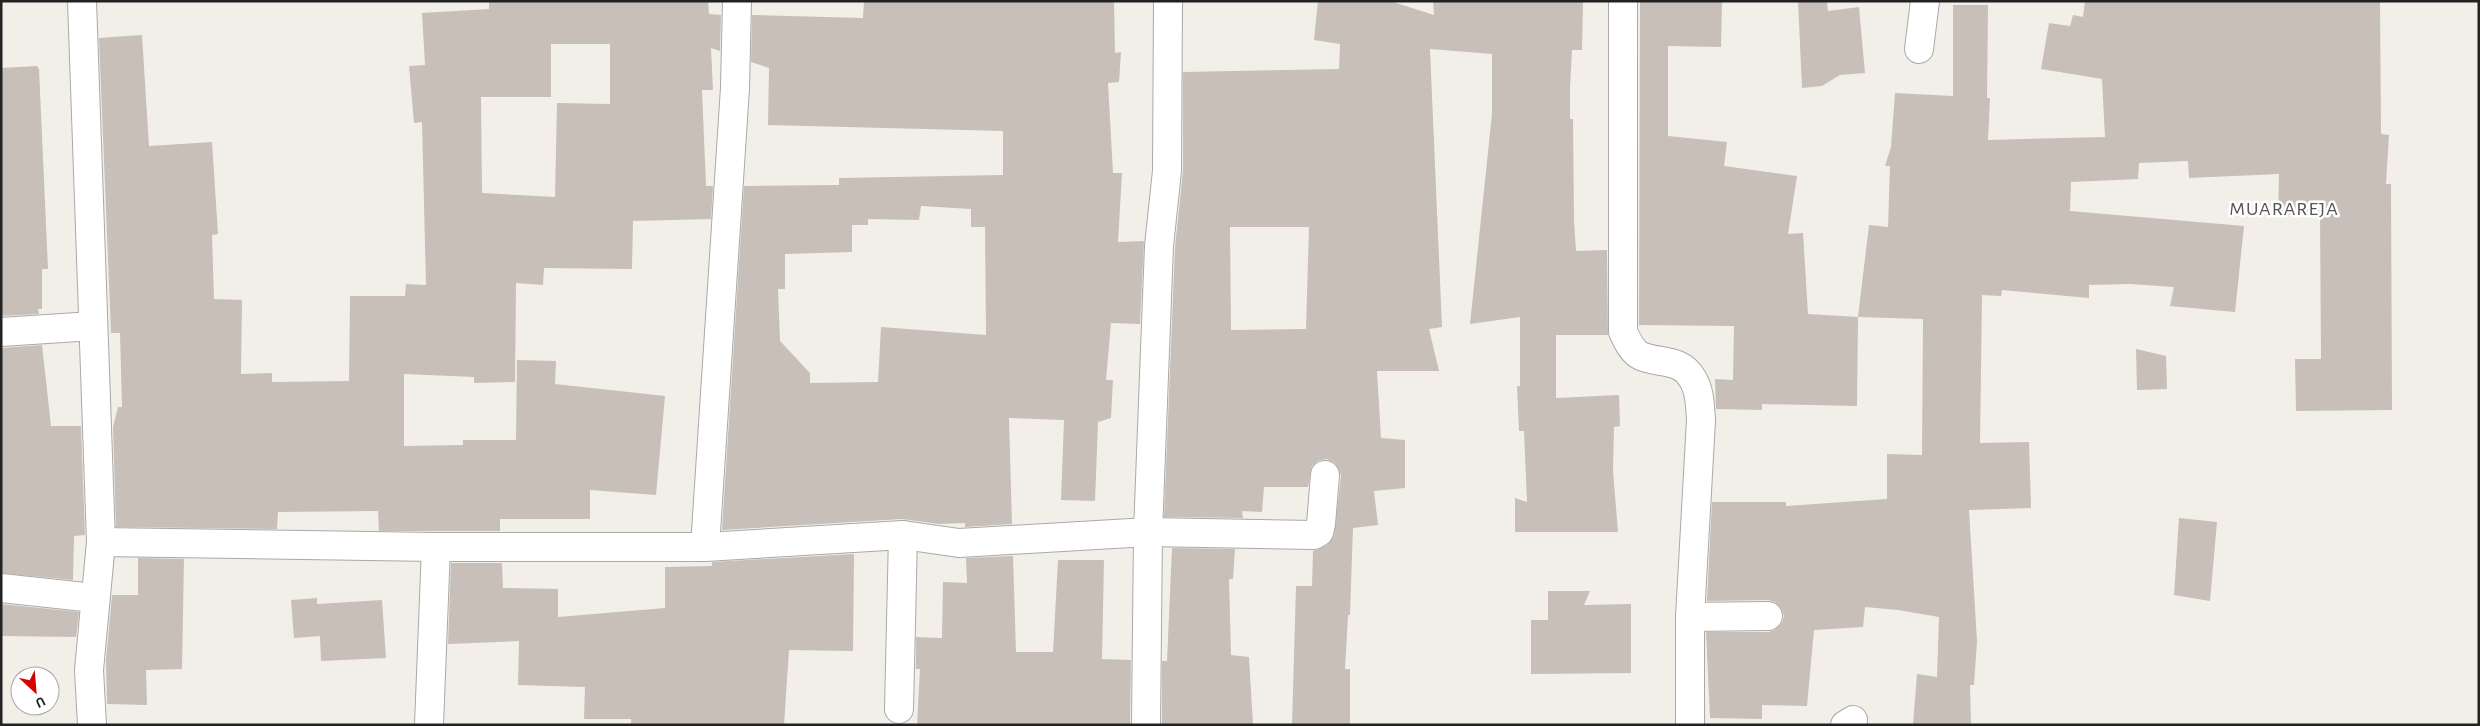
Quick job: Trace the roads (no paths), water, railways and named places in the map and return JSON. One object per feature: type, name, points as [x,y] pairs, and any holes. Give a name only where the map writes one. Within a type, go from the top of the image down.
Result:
[{"type":"street","points":[[82,1],[101,542],[94,598],[89,670],[92,725]]},
{"type":"street","points":[[705,547],[734,108],[737,1]]},
{"type":"street","points":[[1146,725],[1148,532],[1159,246],[1167,171],[1168,1]]},
{"type":"street","points":[[1624,1],[1623,332],[1630,346],[1640,356],[1684,367],[1693,379],[1698,392],[1701,420],[1690,617],[1690,725]]},
{"type":"street","points":[[1919,49],[1925,1]]},
{"type":"street","points":[[1,332],[94,326]]},
{"type":"street","points":[[101,542],[436,548],[705,547],[903,535],[959,543],[1148,532],[1314,535],[1319,532],[1321,524],[1325,475]]},
{"type":"street","points":[[899,709],[903,535]]},
{"type":"street","points":[[429,725],[436,548]]},
{"type":"street","points":[[1,588],[94,598]]},
{"type":"street","points":[[1690,617],[1768,616]]},
{"type":"district","name":"MUARAREJA","points":[[2284,208]]}]
